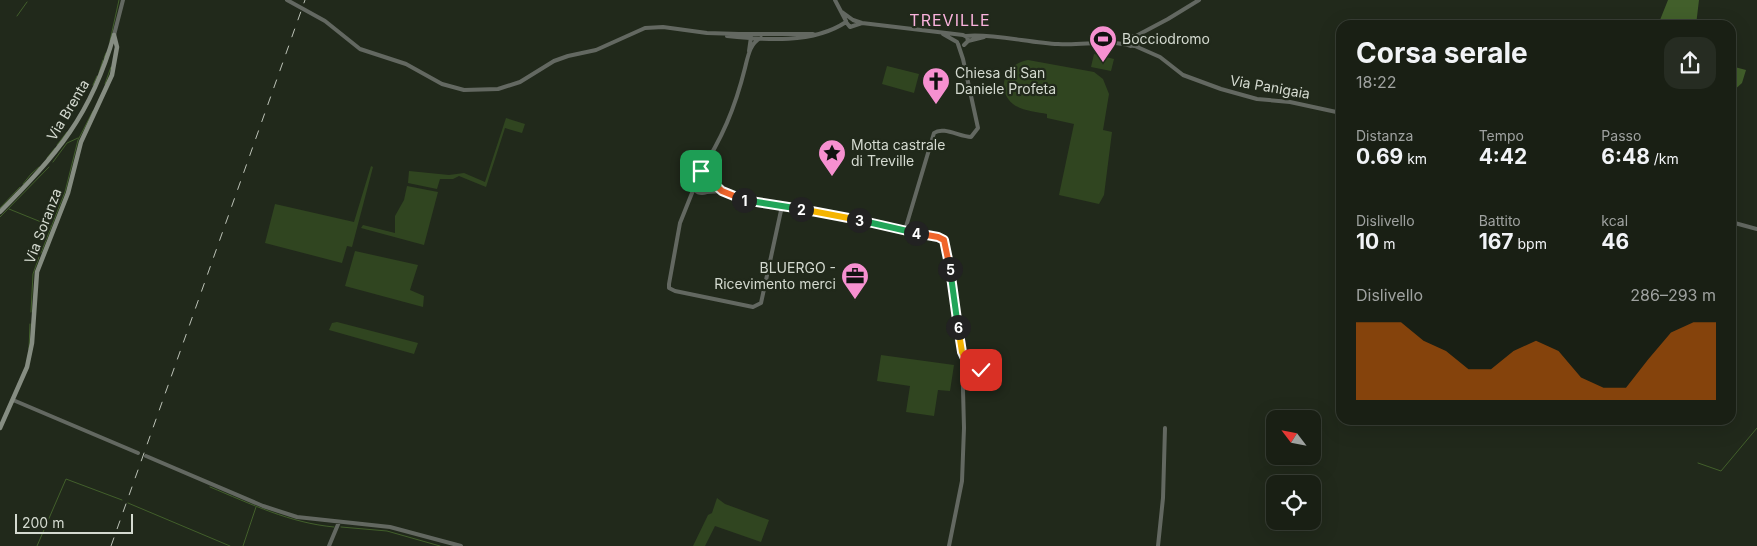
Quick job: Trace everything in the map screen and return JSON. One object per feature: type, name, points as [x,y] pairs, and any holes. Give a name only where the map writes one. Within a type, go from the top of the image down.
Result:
[{"type":"main road","name":"Via Brenta","points":[[0,212],[46,164],[73,128],[96,87],[114,36]]},
{"type":"main road","name":"Via Soranza","points":[[0,428],[27,368],[32,350],[37,272],[68,193],[81,142],[112,75],[117,47],[114,36]]},
{"type":"street","name":"Via Brenta","points":[[114,36],[123,0]]},
{"type":"street","points":[[286,0],[325,21],[360,49],[406,64],[442,84],[464,90],[498,89],[520,82],[554,61],[596,50],[638,30],[663,27],[743,37],[766,36],[767,34]]},
{"type":"street","points":[[835,0],[850,22]]},
{"type":"street","points":[[905,230],[934,133],[937,130],[944,130],[964,137],[971,137],[978,128],[963,60],[957,43],[958,36],[979,35],[1064,45],[1116,43],[1145,31],[1199,0]]},
{"type":"street","points":[[739,34],[761,38],[804,38],[850,22],[963,36],[968,41]]},
{"type":"street","points":[[1132,37],[1129,42],[1133,46],[1139,41],[1145,31]]},
{"type":"street","points":[[707,33],[813,34]]},
{"type":"street","points":[[941,34],[964,46]]},
{"type":"street","points":[[743,37],[751,44]]},
{"type":"street","points":[[751,37],[749,53],[734,109],[708,160],[694,179],[694,188],[690,202],[680,223],[669,288],[675,291],[753,307],[762,300],[782,206]]},
{"type":"street","points":[[963,60],[964,46],[968,41],[987,37]]},
{"type":"street","points":[[1132,37],[1139,41],[1144,49]]},
{"type":"street","points":[[751,44],[761,38]]},
{"type":"street","name":"Via Panigaia","points":[[1116,43],[1144,49],[1160,57],[1183,75],[1212,87],[1257,99],[1290,102],[1336,112]]},
{"type":"street","points":[[708,160],[706,168],[712,182],[722,191],[750,202],[829,214],[938,237],[944,240],[949,260],[962,352],[964,428],[962,481],[949,546]]},
{"type":"street","points":[[698,174],[708,175]]},
{"type":"street","points":[[707,192],[712,182]]},
{"type":"street","points":[[694,188],[700,192],[722,191]]},
{"type":"street","points":[[690,202],[700,192]]},
{"type":"street","points":[[1736,223],[1757,229]]},
{"type":"street","points":[[962,352],[971,369],[963,389]]},
{"type":"street","points":[[962,369],[969,365]]},
{"type":"street","points":[[962,369],[969,373],[981,370],[969,365]]},
{"type":"street","points":[[13,400],[138,453]]},
{"type":"street","points":[[1158,546],[1163,498],[1165,428]]},
{"type":"street","points":[[146,456],[281,512],[307,519],[390,527],[461,546]]},
{"type":"street","points":[[329,546],[339,522]]},
{"type":"shaded area","points":[[1668,0],[1699,0],[1697,20],[1660,20]]},
{"type":"shaded area","name":"Bocciodromo","points":[[1094,54],[1114,59],[1111,71],[1091,67]]},
{"type":"shaded area","points":[[1028,60],[1094,72],[1103,79],[1109,94],[1103,130],[1112,132],[1104,195],[1099,204],[1059,195],[1074,124],[1047,118],[1047,114],[1021,108],[1007,98],[1004,84],[1009,71],[1014,66]]},
{"type":"shaded area","points":[[887,66],[919,74],[914,93],[882,84]]},
{"type":"shaded area","points":[[1736,67],[1746,70],[1742,83],[1736,88]]},
{"type":"shaded area","points":[[506,118],[525,124],[522,133],[505,128],[486,187],[459,176],[453,179],[440,179],[437,189],[408,183],[409,171],[449,175],[464,173],[485,182]]},
{"type":"shaded area","points":[[371,166],[373,167],[352,247],[347,246],[342,263],[265,243],[275,204],[354,222]]},
{"type":"shaded area","points":[[407,186],[438,192],[424,245],[361,228],[363,225],[395,233],[395,216],[404,200]]},
{"type":"shaded area","points":[[355,251],[418,265],[410,290],[424,296],[423,307],[345,286]]},
{"type":"shaded area","points":[[337,322],[418,343],[414,354],[329,330],[332,323]]},
{"type":"shaded area","points":[[881,355],[954,365],[950,391],[938,390],[934,416],[906,412],[910,386],[877,381]]},
{"type":"shaded area","points":[[717,498],[725,504],[769,520],[761,542],[715,526],[705,546],[693,546],[708,515],[712,513]]},
{"type":"waterway","points":[[110,41],[119,0]]},
{"type":"waterway","points":[[17,16],[27,2]]},
{"type":"waterway","points":[[104,58],[106,53]]},
{"type":"waterway","points":[[99,73],[103,60]]},
{"type":"waterway","points":[[105,84],[111,67]]},
{"type":"waterway","points":[[93,85],[97,76]]},
{"type":"waterway","points":[[41,253],[65,192],[78,140],[93,111]]},
{"type":"waterway","points":[[57,145],[67,132]]},
{"type":"waterway","points":[[53,162],[67,143],[78,138]]},
{"type":"waterway","points":[[47,158],[55,148]]},
{"type":"waterway","points":[[23,184],[39,167]]},
{"type":"waterway","points":[[0,217],[49,167]]},
{"type":"waterway","points":[[0,208],[20,187]]},
{"type":"waterway","points":[[9,209],[51,226]]},
{"type":"waterway","points":[[31,312],[33,274],[39,257]]},
{"type":"waterway","points":[[29,349],[30,324]]},
{"type":"waterway","points":[[1698,463],[1721,471],[1757,428]]},
{"type":"waterway","points":[[37,546],[66,479],[122,500]]},
{"type":"waterway","points":[[210,487],[286,517],[334,527]]},
{"type":"waterway","points":[[128,503],[230,546]]},
{"type":"waterway","points":[[243,546],[256,507]]},
{"type":"waterway","points":[[341,527],[387,531],[440,546]]},
{"type":"railway","points":[[111,546],[305,0]]},
{"type":"place","name":"Bocciodromo","points":[[1103,63]]},
{"type":"place","name":"Chiesa di San Daniele Profeta","points":[[936,105]]},
{"type":"place","name":"Motta castrale di Treville","points":[[832,177]]},
{"type":"place","name":"BLUERGO - Ricevimento merci","points":[[855,300]]},
{"type":"district","name":"TREVILLE","points":[[950,20]]},
{"type":"route","points":[[701,171],[698,174],[708,175],[712,182],[722,191],[750,202],[829,214],[943,239],[947,250],[962,352],[968,365],[981,370]]}]
